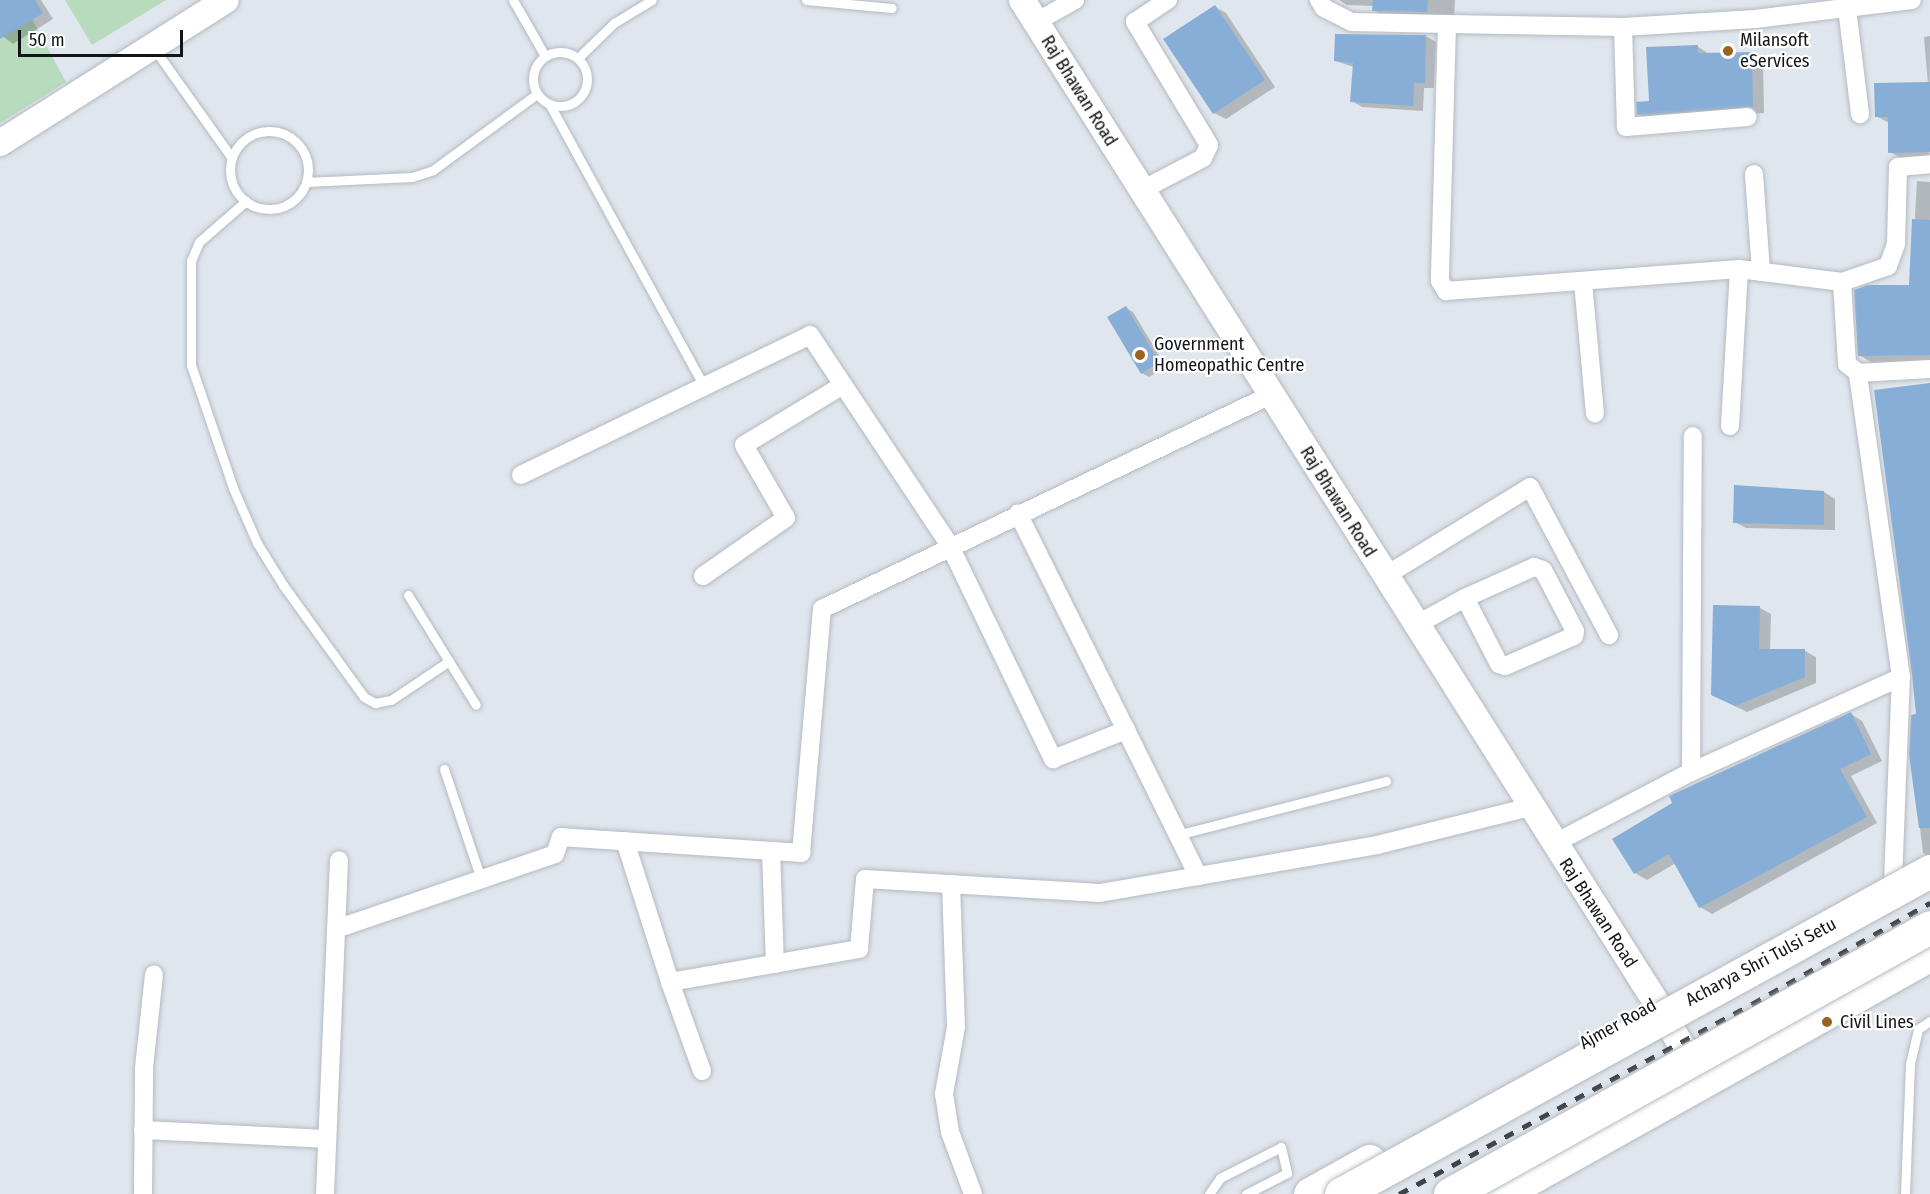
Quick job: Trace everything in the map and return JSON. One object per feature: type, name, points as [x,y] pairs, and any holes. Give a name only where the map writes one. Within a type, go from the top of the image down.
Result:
[{"type":"highway","name":"Ajmer Road","points":[[1310,1194],[1656,1002],[1930,862]]},
{"type":"highway","name":"Acharya Shri Tulsi Setu","points":[[1341,1194],[1930,871]]},
{"type":"highway","points":[[1450,1194],[1930,927]]},
{"type":"highway","points":[[1501,1194],[1930,954]]},
{"type":"street","points":[[0,143],[226,0]]},
{"type":"street","name":"Raj Bhawan Road","points":[[1022,0],[1553,844],[1656,1002],[1702,1081]]},
{"type":"street","points":[[1036,22],[1075,0]]},
{"type":"street","points":[[1142,190],[1203,158],[1209,146],[1135,22],[1168,0]]},
{"type":"street","points":[[1318,0],[1324,8],[1352,22],[1623,27],[1755,19],[1912,0]]},
{"type":"street","points":[[1847,8],[1860,114]]},
{"type":"street","points":[[1447,24],[1440,281],[1446,291],[1739,270],[1842,282],[1888,266],[1896,244],[1898,167],[1930,164]]},
{"type":"street","points":[[1623,27],[1626,128],[1748,117]]},
{"type":"street","points":[[1754,174],[1761,272]]},
{"type":"street","points":[[1730,426],[1739,270]]},
{"type":"street","points":[[1583,282],[1595,413]]},
{"type":"street","points":[[1842,282],[1847,364],[1858,373],[1930,369]]},
{"type":"street","points":[[521,475],[810,335],[950,546],[1053,759],[1126,730]]},
{"type":"street","points":[[1858,373],[1901,677],[1893,882]]},
{"type":"street","points":[[703,576],[786,518],[744,445],[843,385]]},
{"type":"street","points":[[336,929],[555,854],[561,837],[801,853],[822,609],[1018,513],[1270,395]]},
{"type":"street","points":[[1691,772],[1694,436]]},
{"type":"street","points":[[1385,576],[1530,487],[1610,635]]},
{"type":"street","points":[[1018,513],[1198,876]]},
{"type":"street","points":[[1416,625],[1465,598],[1539,567],[1575,631],[1574,636],[1505,666],[1498,664],[1465,598]]},
{"type":"street","points":[[1553,844],[1691,772],[1901,677]]},
{"type":"street","points":[[670,982],[859,949],[865,879],[1100,893],[1377,845],[1530,807]]},
{"type":"street","points":[[625,841],[670,982],[702,1071]]},
{"type":"street","points":[[771,851],[775,964]]},
{"type":"street","points":[[325,1194],[339,860]]},
{"type":"street","points":[[951,884],[956,1027],[944,1094],[950,1132],[973,1194]]},
{"type":"street","points":[[143,1194],[144,1068],[154,975]]},
{"type":"street","points":[[143,1130],[326,1139]]},
{"type":"lane","points":[[513,0],[545,56]]},
{"type":"lane","points":[[578,58],[614,23],[652,0]]},
{"type":"lane","points":[[806,0],[892,8]]},
{"type":"lane","points":[[153,46],[232,158],[232,182],[246,201],[269,209],[281,207],[292,201],[306,182],[308,170],[301,147],[281,133],[269,131],[246,139],[232,158]]},
{"type":"lane","points":[[550,105],[567,107],[582,96],[587,72],[578,58],[562,52],[545,56],[534,70],[537,94],[550,105],[704,386]]},
{"type":"lane","points":[[306,182],[412,177],[433,170],[537,94]]},
{"type":"lane","points":[[246,201],[195,247],[191,293],[193,374],[245,516],[283,585],[364,697],[375,703],[391,700],[449,661]]},
{"type":"lane","points":[[408,595],[476,705]]},
{"type":"lane","points":[[444,769],[481,879]]},
{"type":"lane","points":[[1177,835],[1386,781]]},
{"type":"lane","points":[[1905,1194],[1910,1064],[1918,1029],[1930,1021]]},
{"type":"lane","points":[[1209,1194],[1220,1178],[1281,1147],[1287,1173],[1246,1194]]},
{"type":"green space","points":[[65,0],[166,0],[92,45]]},
{"type":"green space","points":[[32,19],[66,82],[0,123],[0,37]]},
{"type":"building","points":[[0,0],[35,0],[43,13],[0,39]]},
{"type":"building","points":[[1373,0],[1428,0],[1427,12],[1372,11]]},
{"type":"building","points":[[1215,5],[1265,80],[1213,114],[1163,39]]},
{"type":"building","points":[[1335,34],[1426,35],[1425,83],[1414,83],[1413,106],[1350,102],[1353,63],[1334,61]]},
{"type":"building","points":[[1698,45],[1698,53],[1752,52],[1753,107],[1637,115],[1636,102],[1649,101],[1646,47]]},
{"type":"building","points":[[1930,82],[1930,152],[1888,153],[1888,117],[1875,117],[1874,83]]},
{"type":"building","points":[[1912,219],[1930,220],[1930,355],[1858,356],[1854,290],[1867,285],[1909,285]]},
{"type":"building","points":[[1126,306],[1159,362],[1141,374],[1107,317]]},
{"type":"building","points":[[1930,383],[1930,828],[1919,828],[1909,755],[1911,715],[1916,714],[1912,675],[1874,390]]},
{"type":"building","points":[[1734,485],[1824,491],[1824,525],[1733,523]]},
{"type":"building","points":[[1713,605],[1760,606],[1759,649],[1805,649],[1805,677],[1735,706],[1711,695]]},
{"type":"building","points":[[1851,712],[1871,754],[1840,769],[1867,817],[1699,908],[1669,854],[1634,874],[1612,839],[1672,803],[1669,796]]},
{"type":"railway","points":[[1366,1194],[1930,884]]},
{"type":"railway","points":[[1399,1194],[1752,1004],[1930,903]]},
{"type":"place","name":"Milansoft eServices","points":[[1728,51]]},
{"type":"place","name":"Government Homeopathic Centre","points":[[1140,355]]},
{"type":"place","name":"Civil Lines","points":[[1827,1022]]}]
